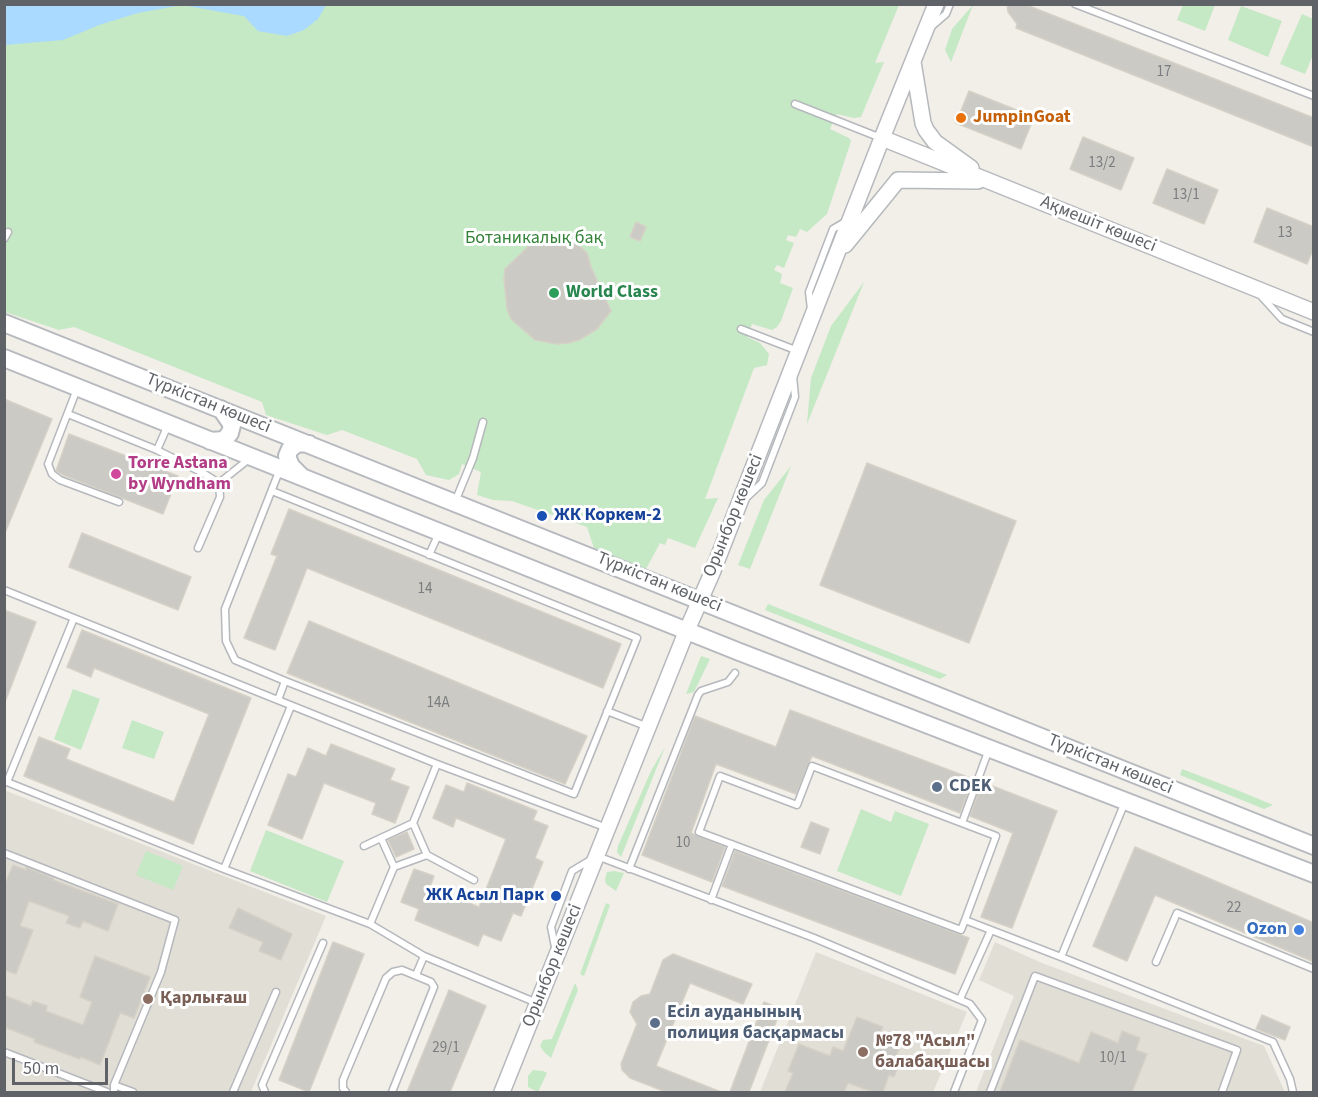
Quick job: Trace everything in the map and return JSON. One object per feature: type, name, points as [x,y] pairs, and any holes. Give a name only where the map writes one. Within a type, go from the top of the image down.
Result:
[{"type":"main road","name":"Түркістан көшесі","points":[[4,323],[1314,846]]},
{"type":"main road","name":"Түркістан көшесі","points":[[4,358],[687,630],[1314,874]]},
{"type":"main road","points":[[210,441],[224,440],[230,433],[232,424],[220,409]]},
{"type":"main road","points":[[302,478],[291,466],[287,456],[290,449],[298,443],[309,444]]},
{"type":"street","name":"Орынбор көшесі","points":[[507,1091],[538,1003],[738,506],[936,4]]},
{"type":"street","points":[[913,62],[926,130],[935,142],[987,181]]},
{"type":"street","name":"Ақмешіт көшесі","points":[[882,138],[1314,312]]},
{"type":"street","points":[[836,256],[898,180],[987,181]]},
{"type":"lane","points":[[925,32],[946,14],[950,4]]},
{"type":"lane","points":[[1074,5],[1314,96]]},
{"type":"lane","points":[[795,104],[882,138]]},
{"type":"lane","points":[[812,317],[809,292],[833,229],[850,219]]},
{"type":"lane","points":[[4,239],[8,232]]},
{"type":"lane","points":[[1256,289],[1282,320],[1314,332]]},
{"type":"lane","points":[[741,329],[799,351]]},
{"type":"lane","points":[[78,388],[48,464],[52,474],[60,480],[119,502]]},
{"type":"lane","points":[[68,414],[157,450],[219,483]]},
{"type":"lane","points":[[455,502],[473,458],[483,422]]},
{"type":"lane","points":[[157,450],[168,424]]},
{"type":"lane","points":[[219,483],[251,457]]},
{"type":"lane","points":[[272,491],[637,638],[574,794],[235,660],[226,641],[225,609],[280,469]]},
{"type":"lane","points":[[198,548],[220,497],[219,483]]},
{"type":"lane","points":[[429,555],[439,532]]},
{"type":"lane","points":[[4,590],[437,764],[608,829]]},
{"type":"lane","points":[[74,618],[6,781],[224,869],[370,924],[424,956],[538,1003]]},
{"type":"lane","points":[[628,869],[698,695],[701,691],[728,682],[735,673]]},
{"type":"lane","points":[[278,700],[285,681]]},
{"type":"lane","points":[[224,869],[291,705]]},
{"type":"lane","points":[[607,711],[648,727]]},
{"type":"lane","points":[[962,823],[989,748]]},
{"type":"lane","points":[[364,846],[413,823],[437,764]]},
{"type":"lane","points":[[812,766],[962,823],[996,836],[961,930],[699,832],[720,776],[797,805],[812,766]]},
{"type":"lane","points":[[1061,957],[1125,801]]},
{"type":"lane","points":[[413,823],[427,855],[474,880]]},
{"type":"lane","points":[[370,924],[394,867],[381,838]]},
{"type":"lane","points":[[711,900],[732,844]]},
{"type":"lane","points":[[4,853],[175,920],[162,972],[114,1084],[114,1092]]},
{"type":"lane","points":[[394,867],[427,855]]},
{"type":"lane","points":[[597,856],[814,938],[970,1004],[982,1020],[954,1092]]},
{"type":"lane","points":[[1156,962],[1177,913],[1314,969]]},
{"type":"lane","points":[[965,920],[1273,1042],[1290,1078],[1293,1092]]},
{"type":"lane","points":[[960,999],[991,930]]},
{"type":"lane","points":[[265,1092],[262,1085],[324,943]]},
{"type":"lane","points":[[416,975],[424,956]]},
{"type":"lane","points":[[346,1092],[343,1088],[343,1080],[386,978],[393,972],[402,970],[431,982],[434,987],[392,1092]]},
{"type":"lane","points":[[990,1092],[1035,976],[1237,1050],[1222,1092]]},
{"type":"lane","points":[[233,1092],[276,992]]},
{"type":"lane","points":[[4,1052],[107,1092]]},
{"type":"lane","points":[[114,1084],[133,1092]]},
{"type":"shaded area","name":"Қарлығаш","points":[[4,790],[326,916],[251,1092],[5,1092]]},
{"type":"shaded area","points":[[995,942],[1042,963],[1264,1046],[1285,1092],[976,1092],[1014,996],[979,980]]},
{"type":"shaded area","name":"№78 \"Асыл\" балабақшасы","points":[[816,952],[967,1012],[933,1092],[760,1092]]},
{"type":"green space","name":"Ботаникалық бақ","points":[[5,5],[899,5],[875,63],[884,62],[861,117],[854,118],[837,114],[830,129],[851,141],[827,214],[807,232],[800,229],[796,237],[788,235],[786,240],[794,243],[784,268],[777,265],[774,270],[782,274],[780,283],[793,288],[781,321],[772,330],[752,324],[747,337],[760,343],[769,354],[767,365],[754,368],[705,499],[718,498],[695,548],[668,538],[665,545],[660,543],[646,569],[594,548],[587,527],[512,501],[493,500],[477,495],[481,472],[462,464],[459,474],[449,480],[426,475],[417,459],[342,430],[327,435],[266,415],[262,402],[74,327],[59,330],[5,312]]},
{"type":"green space","points":[[973,5],[951,62],[945,50],[952,29]]},
{"type":"green space","points":[[1183,5],[1215,5],[1205,31],[1177,20]]},
{"type":"green space","points":[[1241,6],[1282,21],[1268,57],[1228,40]]},
{"type":"green space","points":[[1302,14],[1313,19],[1313,55],[1305,74],[1280,64]]},
{"type":"green space","points":[[864,282],[807,424],[811,378],[831,326]]},
{"type":"green space","points":[[791,466],[750,569],[738,565],[764,500]]},
{"type":"green space","points":[[768,604],[947,675],[940,679],[765,610]]},
{"type":"green space","points":[[701,656],[710,659],[694,692],[686,694]]},
{"type":"green space","points":[[73,689],[100,699],[81,750],[54,739]]},
{"type":"green space","points":[[132,720],[164,732],[154,759],[122,748]]},
{"type":"green space","points":[[665,747],[621,857],[617,852],[618,846],[651,771]]},
{"type":"green space","points":[[1182,769],[1273,805],[1264,809],[1180,775]]},
{"type":"green space","points":[[861,809],[891,822],[895,811],[929,824],[901,896],[837,871]]},
{"type":"green space","points":[[266,830],[344,861],[327,902],[250,871]]},
{"type":"green space","points":[[146,851],[183,866],[173,890],[136,875]]},
{"type":"green space","points":[[607,872],[624,873],[616,891],[606,884],[605,879]]},
{"type":"green space","points":[[606,903],[610,905],[584,976],[580,974]]},
{"type":"green space","points":[[575,983],[578,990],[551,1058],[540,1046],[543,1040],[552,1039]]},
{"type":"green space","points":[[533,1070],[547,1073],[538,1092],[528,1087],[528,1076]]},
{"type":"water","points":[[5,4],[326,5],[318,19],[304,30],[287,36],[258,31],[244,16],[182,5],[138,13],[99,25],[63,40],[5,45]]},
{"type":"building","points":[[1007,4],[1024,4],[1314,118],[1314,147],[1016,28],[1017,24],[1008,12]]},
{"type":"building","points":[[969,91],[1034,117],[1021,149],[956,123]]},
{"type":"building","points":[[1083,137],[1134,158],[1121,190],[1070,169]]},
{"type":"building","points":[[1167,169],[1218,190],[1204,224],[1153,203]]},
{"type":"building","points":[[1267,208],[1314,227],[1314,247],[1307,264],[1254,242]]},
{"type":"building","points":[[636,222],[646,227],[640,241],[630,237]]},
{"type":"building","name":"World Class","points":[[547,237],[576,243],[587,253],[611,311],[597,329],[579,340],[568,343],[557,344],[535,340],[511,319],[507,309],[505,269],[535,240]]},
{"type":"building","points":[[4,399],[52,419],[5,533],[4,533]]},
{"type":"building","name":"Torre Astana by Wyndham","points":[[69,434],[178,476],[163,514],[56,471]]},
{"type":"building","points":[[867,463],[1016,521],[969,643],[820,585]]},
{"type":"building","points":[[289,509],[621,644],[603,688],[307,568],[275,650],[244,638],[277,556],[271,554]]},
{"type":"building","points":[[82,533],[191,577],[178,610],[69,567]]},
{"type":"building","points":[[4,610],[36,622],[5,702],[4,702]]},
{"type":"building","points":[[309,621],[587,736],[565,784],[287,673]]},
{"type":"building","points":[[82,630],[251,698],[193,844],[24,776],[39,737],[70,749],[66,759],[174,802],[209,714],[94,668],[91,677],[67,667]]},
{"type":"building","points":[[790,710],[973,779],[960,813],[812,756],[796,794],[716,764],[691,833],[725,847],[712,882],[642,855],[695,716],[776,747]]},
{"type":"building","points":[[331,744],[395,769],[390,780],[409,787],[395,823],[372,814],[376,803],[324,783],[302,839],[268,825],[288,774],[296,777],[308,748],[326,756]]},
{"type":"building","points":[[982,782],[1057,811],[1012,928],[981,917],[1013,833],[970,816]]},
{"type":"building","points":[[467,783],[537,811],[533,820],[548,826],[535,858],[543,862],[521,916],[513,913],[501,941],[483,934],[478,946],[415,920],[419,909],[401,902],[414,869],[434,876],[430,887],[479,907],[506,839],[456,818],[453,827],[433,818],[446,785],[464,792]]},
{"type":"building","points":[[811,822],[829,829],[820,854],[801,847]]},
{"type":"building","points":[[407,832],[414,849],[396,857],[388,840]]},
{"type":"building","points":[[1135,847],[1314,923],[1314,962],[1155,895],[1127,961],[1093,946]]},
{"type":"building","points":[[735,851],[969,938],[955,974],[722,886]]},
{"type":"building","points":[[13,865],[26,870],[26,867],[54,878],[53,880],[118,904],[108,931],[83,921],[80,928],[66,923],[69,916],[29,901],[20,926],[33,930],[16,974],[4,970],[4,886]]},
{"type":"building","points":[[238,908],[292,934],[281,960],[259,951],[263,942],[229,928]]},
{"type":"building","points":[[333,942],[364,954],[309,1092],[279,1080]]},
{"type":"building","name":"Есіл ауданының полиция басқармасы","points":[[673,954],[752,984],[743,1004],[690,983],[656,1066],[721,1092],[666,1092],[630,1078],[622,1070],[621,1064],[637,1024],[630,1012],[633,1002],[641,996],[650,994],[663,960]]},
{"type":"building","points":[[95,956],[150,977],[134,1018],[120,1013],[100,1065],[34,1042],[35,1039],[4,1027],[4,995],[31,1006],[33,1001],[47,1006],[46,1011],[83,1025],[92,1002],[80,997]]},
{"type":"building","points":[[449,990],[486,1006],[450,1092],[407,1092]]},
{"type":"building","points":[[764,1002],[781,1009],[749,1092],[730,1092]]},
{"type":"building","points":[[1262,1015],[1290,1027],[1285,1040],[1256,1029]]},
{"type":"building","points":[[857,1017],[883,1027],[880,1033],[902,1041],[894,1062],[899,1064],[894,1077],[889,1075],[883,1092],[873,1092],[848,1083],[844,1092],[785,1092],[793,1073],[788,1071],[799,1044],[830,1056],[833,1047],[843,1051]]},
{"type":"building","points":[[1122,1031],[1140,1038],[1136,1050],[1147,1054],[1132,1092],[1000,1092],[1020,1040],[1079,1063],[1091,1032],[1118,1043]]},
{"type":"place","name":"JumpinGoat","points":[[961,118]]},
{"type":"place","name":"World Class","points":[[554,293]]},
{"type":"place","name":"Torre Astana by Wyndham","points":[[116,474]]},
{"type":"place","name":"ЖК Коркем-2","points":[[542,516]]},
{"type":"place","name":"CDEK","points":[[937,787]]},
{"type":"place","name":"ЖК Асыл Парк","points":[[556,896]]},
{"type":"place","name":"Ozon","points":[[1299,930]]},
{"type":"place","name":"Қарлығаш","points":[[148,999]]},
{"type":"place","name":"Есіл ауданының полиция басқармасы","points":[[655,1023]]},
{"type":"place","name":"№78 \"Асыл\" балабақшасы","points":[[863,1052]]}]
